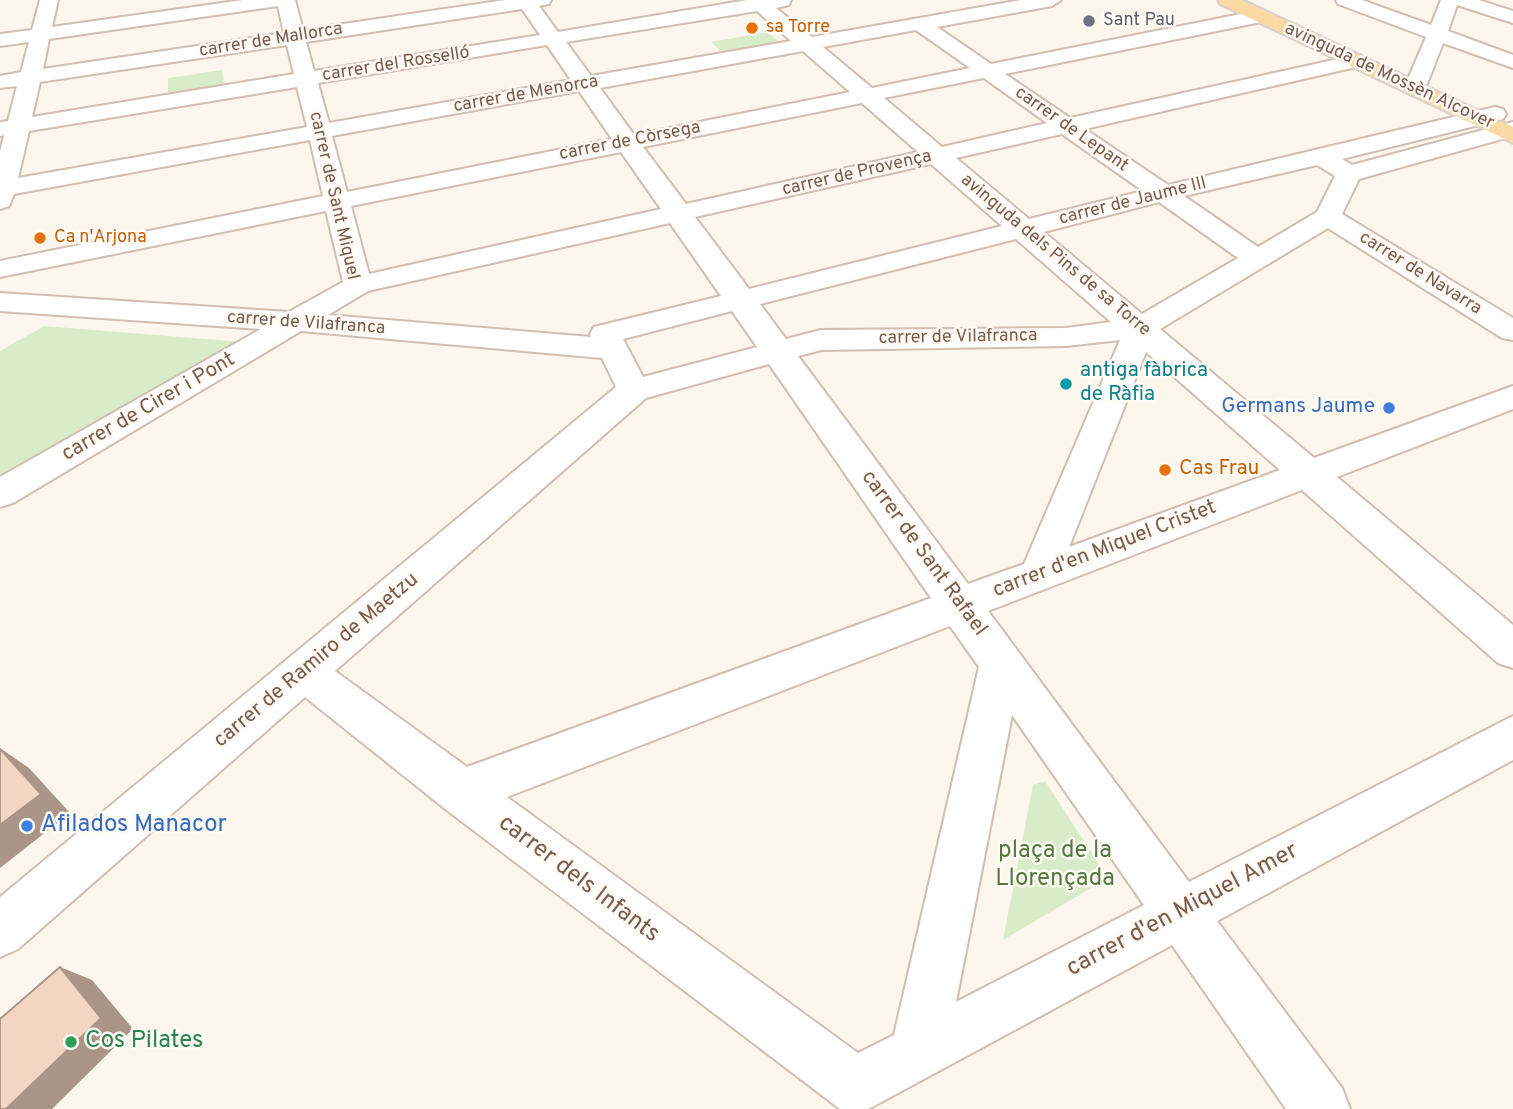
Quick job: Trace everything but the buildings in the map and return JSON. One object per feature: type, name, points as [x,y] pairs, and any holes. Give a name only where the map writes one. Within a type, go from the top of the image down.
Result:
[{"type":"main road","name":"avinguda de Mossèn Alcover","points":[[1227,0],[1255,8],[1419,79],[1503,125]]},
{"type":"main road","name":"avinguda de Mossèn Alcover","points":[[1255,8],[1356,61],[1503,125]]},
{"type":"street","points":[[1,193],[9,127],[30,77],[49,0]]},
{"type":"street","points":[[0,40],[285,0]]},
{"type":"street","name":"carrer de Sant Miquel","points":[[285,0],[358,285],[298,322]]},
{"type":"street","name":"carrer de Menorca","points":[[1,193],[319,132],[1052,0]]},
{"type":"street","points":[[1345,0],[1513,62]]},
{"type":"street","points":[[1419,79],[1450,0]]},
{"type":"street","points":[[1460,0],[1513,17]]},
{"type":"street","name":"carrer de Mallorca","points":[[0,82],[531,1]]},
{"type":"street","name":"carrer de Sant Rafael","points":[[531,1],[553,39],[585,84],[1321,1109]]},
{"type":"street","name":"carrer del Rosselló","points":[[9,127],[770,2]]},
{"type":"street","name":"avinguda dels Pins de sa Torre","points":[[770,2],[808,44],[1513,650]]},
{"type":"street","name":"carrer de Còrsega","points":[[0,269],[988,71],[1255,8]]},
{"type":"street","name":"carrer de Lepant","points":[[920,24],[1257,259]]},
{"type":"street","name":"carrer de Provença","points":[[358,285],[1356,61]]},
{"type":"street","points":[[1321,158],[1349,173],[1503,125]]},
{"type":"street","name":"carrer de Jaume III","points":[[613,349],[606,334],[1162,194],[1321,158],[1503,125]]},
{"type":"street","points":[[1038,576],[1140,328],[1328,217],[1349,173]]},
{"type":"street","name":"carrer de Navarra","points":[[1328,217],[1513,331]]},
{"type":"street","name":"carrer de Vilafranca","points":[[0,302],[298,322],[613,349]]},
{"type":"street","name":"carrer de Cirer i Pont","points":[[0,494],[298,322]]},
{"type":"street","name":"carrer de Vilafranca","points":[[634,390],[821,340],[1066,337],[1140,328]]},
{"type":"street","points":[[613,349],[634,390]]},
{"type":"street","name":"carrer de Ramiro de Maetzu","points":[[0,931],[634,390]]},
{"type":"street","name":"carrer d'en Miquel Cristet","points":[[461,792],[1513,397]]},
{"type":"street","points":[[918,1051],[1001,663]]},
{"type":"street","name":"carrer dels Infants","points":[[304,672],[848,1097]]},
{"type":"street","name":"carrer d'en Miquel Amer","points":[[848,1097],[918,1051],[1513,737]]},
{"type":"green space","points":[[768,32],[779,42],[722,52],[711,42]]},
{"type":"green space","points":[[222,70],[224,86],[168,96],[168,78]]},
{"type":"green space","points":[[44,326],[243,342],[0,476],[0,351]]},
{"type":"green space","name":"plaça de la Llorençada","points":[[1045,781],[1108,878],[1003,940],[1033,785]]},
{"type":"place","name":"Sant Pau","points":[[1089,21]]},
{"type":"place","name":"sa Torre","points":[[752,28]]},
{"type":"place","name":"Ca n'Arjona","points":[[40,238]]},
{"type":"place","name":"antiga fàbrica de Ràfia","points":[[1066,384]]},
{"type":"place","name":"Germans Jaume","points":[[1389,408]]},
{"type":"place","name":"Cas Frau","points":[[1165,470]]},
{"type":"place","name":"Afilados Manacor","points":[[27,826]]},
{"type":"place","name":"Cos Pilates","points":[[71,1042]]}]
